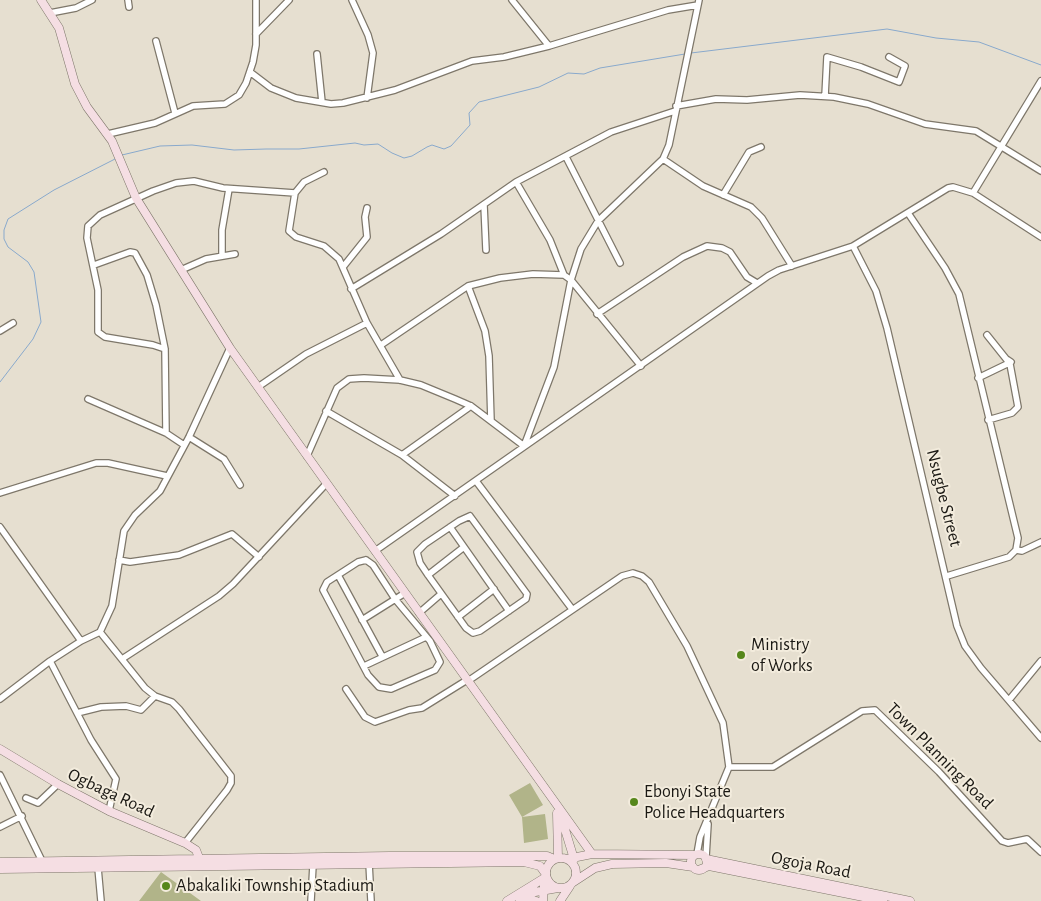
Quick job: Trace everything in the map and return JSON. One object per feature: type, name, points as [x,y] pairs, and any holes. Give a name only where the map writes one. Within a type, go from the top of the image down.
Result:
[{"type":"main road","points":[[41,0],[50,13],[64,42],[77,89],[118,152],[136,198],[230,348],[592,854]]},
{"type":"main road","name":"Ogbaga Road","points":[[0,749],[58,784],[109,811],[185,843],[196,850],[201,863]]},
{"type":"main road","points":[[557,804],[563,858],[574,866],[576,876],[560,901]]},
{"type":"main road","points":[[557,804],[563,858]]},
{"type":"main road","points":[[0,869],[43,865],[506,856],[563,858],[592,854],[696,854],[691,863],[697,868],[706,864],[706,858]]},
{"type":"main road","name":"Ogoja Road","points":[[696,854],[706,858],[910,901]]},
{"type":"main road","points":[[543,901],[548,865],[563,858]]},
{"type":"main road","points":[[0,862],[98,868],[201,863],[313,866],[369,863],[524,862],[540,866],[546,877],[559,888]]},
{"type":"main road","name":"Ogoja Road","points":[[571,884],[595,868],[612,864],[666,863],[697,868],[709,866],[883,901]]},
{"type":"main road","points":[[508,901],[546,877]]},
{"type":"main road","points":[[520,901],[527,896],[544,890],[571,884]]},
{"type":"main road","points":[[530,901],[536,901]]},
{"type":"street","points":[[50,13],[76,8],[92,0]]},
{"type":"street","points":[[128,0],[130,7]]},
{"type":"street","points":[[108,134],[155,122],[193,106],[218,106],[230,102],[243,90],[250,72],[256,34],[256,0]]},
{"type":"street","points":[[256,34],[289,0]]},
{"type":"street","points":[[352,0],[368,35],[373,53],[367,98]]},
{"type":"street","points":[[512,0],[549,46]]},
{"type":"street","points":[[250,72],[280,92],[296,98],[343,103],[395,90],[472,61],[504,57],[549,46],[699,2],[675,108],[669,145],[663,159],[598,221],[581,249],[571,280],[554,367],[524,446]]},
{"type":"street","points":[[156,41],[175,113]]},
{"type":"street","points":[[317,54],[322,102]]},
{"type":"street","points":[[825,96],[826,57],[861,67],[899,82],[906,66],[889,57]]},
{"type":"street","points":[[972,193],[1041,81]]},
{"type":"street","points":[[351,289],[484,205],[516,182],[611,132],[675,108],[716,99],[747,100],[800,95],[825,96],[868,104],[925,124],[976,131],[1041,171]]},
{"type":"street","points":[[723,195],[749,152],[761,147]]},
{"type":"street","points":[[566,157],[620,263]]},
{"type":"street","points":[[663,159],[703,186],[741,201],[762,218],[792,266]]},
{"type":"street","points":[[324,172],[304,182],[295,193],[289,231],[296,237],[324,246],[333,252],[343,267],[367,323],[382,345],[400,380]]},
{"type":"street","points":[[165,349],[100,335],[97,329],[98,290],[87,238],[88,226],[100,215],[136,198],[164,186],[187,181],[228,189],[295,193]]},
{"type":"street","points":[[516,182],[550,240],[564,275],[571,280],[596,314],[641,366]]},
{"type":"street","points":[[375,551],[476,482],[524,446],[641,366],[757,283],[779,270],[853,246],[948,188],[953,187],[972,193],[1041,237]]},
{"type":"street","points":[[222,256],[222,230],[228,189]]},
{"type":"street","points":[[484,205],[486,250]]},
{"type":"street","points":[[343,267],[367,237],[365,217],[367,208]]},
{"type":"street","points":[[908,213],[945,268],[959,294],[1018,538],[1016,550],[1009,556],[947,576]]},
{"type":"street","points":[[596,314],[683,257],[707,246],[722,248],[730,252],[747,277],[757,283]]},
{"type":"street","name":"Nsugbe Street","points":[[853,246],[876,291],[947,576],[957,626],[965,646],[1041,738]]},
{"type":"street","points":[[94,265],[130,252],[138,255],[156,306],[165,349],[166,433]]},
{"type":"street","points":[[180,270],[194,263],[235,254]]},
{"type":"street","points":[[382,345],[468,286],[500,278],[533,274],[564,275]]},
{"type":"street","points":[[468,286],[485,331],[489,356],[491,421]]},
{"type":"street","points":[[0,331],[13,323]]},
{"type":"street","points":[[258,387],[306,354],[367,323]]},
{"type":"street","points":[[987,335],[1008,363],[1018,400],[1018,407],[1012,413],[988,420]]},
{"type":"street","points":[[0,699],[81,641],[100,632],[112,606],[124,531],[129,522],[160,491],[189,437],[230,348]]},
{"type":"street","points":[[978,378],[1008,363]]},
{"type":"street","points":[[306,456],[337,388],[349,379],[400,380],[421,385],[471,406],[524,446]]},
{"type":"street","points":[[88,399],[166,433],[184,446]]},
{"type":"street","points":[[402,455],[471,406]]},
{"type":"street","points":[[326,411],[402,455],[455,496]]},
{"type":"street","points":[[189,437],[224,459],[240,485]]},
{"type":"street","points":[[0,493],[96,463],[108,463],[167,476]]},
{"type":"street","points":[[476,482],[572,609]]},
{"type":"street","points":[[122,659],[219,596],[326,484]]},
{"type":"street","points":[[466,517],[473,518],[524,587],[527,594],[526,599],[473,633],[458,617],[428,575],[420,563],[418,552],[425,544],[466,517]]},
{"type":"street","points":[[0,527],[81,641]]},
{"type":"street","points":[[450,527],[509,610]]},
{"type":"street","points":[[119,560],[130,562],[179,555],[232,534],[258,557]]},
{"type":"street","points":[[1016,550],[1022,551],[1041,542]]},
{"type":"street","points":[[428,575],[464,547]]},
{"type":"street","points":[[369,561],[395,599],[426,636],[437,653],[440,662],[435,670],[385,690],[379,688],[364,666],[325,595],[324,585],[338,575],[358,562],[369,561]]},
{"type":"street","points":[[346,689],[365,717],[374,722],[409,710],[422,708],[467,681],[622,576],[633,573],[642,576],[649,582],[687,646],[723,724],[729,767],[708,822],[700,837],[696,854]]},
{"type":"street","points":[[338,575],[382,656]]},
{"type":"street","points":[[458,617],[494,589]]},
{"type":"street","points":[[362,620],[405,593]]},
{"type":"street","points":[[419,613],[441,594]]},
{"type":"street","points":[[100,632],[145,688],[155,696],[172,702],[179,709],[231,776],[231,783],[227,790],[185,843]]},
{"type":"street","points":[[364,666],[426,636]]},
{"type":"street","points":[[1009,700],[1041,661]]},
{"type":"street","points":[[50,662],[77,713],[116,779],[109,811]]},
{"type":"street","points":[[77,713],[101,707],[126,706],[141,710],[155,696]]},
{"type":"street","name":"Town Planning Road","points":[[729,767],[773,767],[862,711],[875,710],[939,772],[1002,841],[1008,843],[1027,839],[1041,852]]},
{"type":"street","points":[[0,775],[3,787],[22,816],[43,865]]},
{"type":"street","points":[[26,798],[38,803],[58,784]]},
{"type":"street","points":[[0,827],[22,816]]},
{"type":"street","points":[[706,858],[708,822]]},
{"type":"street","points":[[369,863],[371,901]]},
{"type":"street","points":[[311,901],[313,866]]},
{"type":"street","points":[[98,868],[102,901]]},
{"type":"green space","points":[[530,783],[543,805],[522,817],[509,795]]},
{"type":"green space","points":[[545,814],[548,839],[524,843],[522,817]]},
{"type":"green space","name":"Abakaliki Township Stadium","points":[[161,872],[201,901],[139,901]]},
{"type":"waterway","points":[[691,53],[887,29],[936,38],[979,42],[1041,65]]},
{"type":"waterway","points":[[122,155],[160,146],[192,145],[234,150],[299,149],[355,143],[364,145],[378,144],[404,158],[412,156],[432,145],[444,149],[451,146],[470,125],[469,113],[479,102],[539,87],[568,73],[584,74],[600,68],[685,54]]},
{"type":"waterway","points":[[0,382],[33,339],[41,322],[34,272],[28,262],[8,247],[4,239],[4,230],[8,219],[54,190],[117,158]]},
{"type":"place","name":"Ministry of Works","points":[[741,655]]},
{"type":"place","name":"Ebonyi State Police Headquarters","points":[[634,802]]},
{"type":"place","name":"Abakaliki Township Stadium","points":[[166,886]]}]
